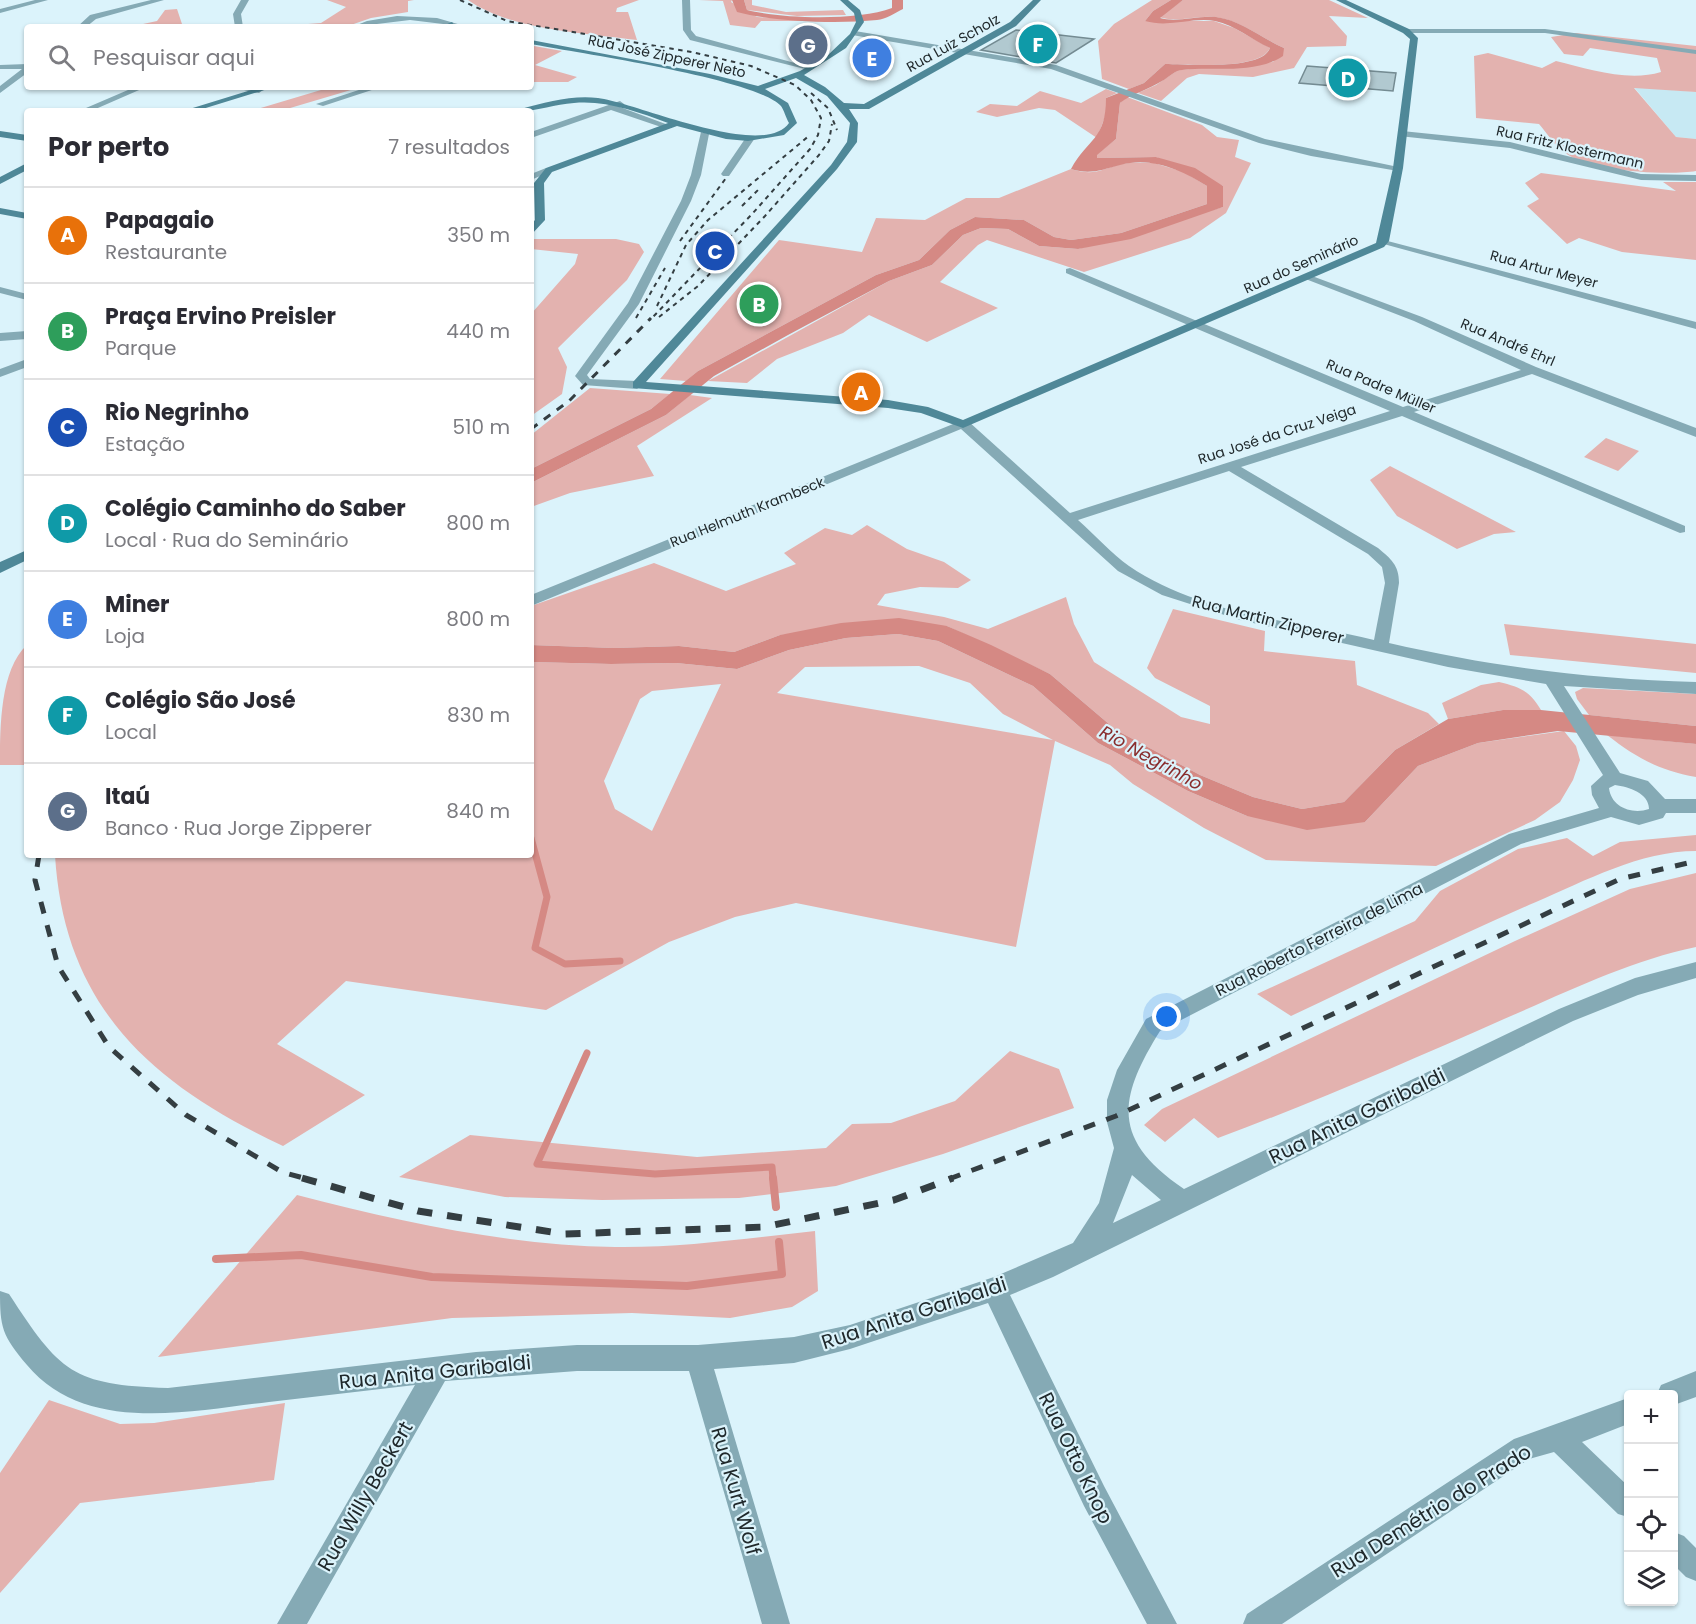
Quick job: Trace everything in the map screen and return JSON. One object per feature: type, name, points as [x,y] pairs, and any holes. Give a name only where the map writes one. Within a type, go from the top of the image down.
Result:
[{"type":"street","points":[[0,11],[45,0]]},
{"type":"street","points":[[85,24],[93,17],[160,0]]},
{"type":"street","points":[[238,24],[237,14],[245,0]]},
{"type":"street","points":[[686,0],[687,30],[693,39],[809,68]]},
{"type":"street","points":[[758,89],[797,75],[844,47],[860,22],[857,12],[844,0]]},
{"type":"street","name":"Rua Luiz Scholz","points":[[866,107],[1013,24],[1037,0]]},
{"type":"street","points":[[1340,0],[1407,31],[1545,31],[1696,51]]},
{"type":"street","points":[[0,16],[13,8]]},
{"type":"street","points":[[368,24],[397,17],[428,18],[445,24]]},
{"type":"street","name":"Rua do Seminário","points":[[963,424],[1308,278],[1380,245],[1384,241],[1398,168],[1414,42],[1407,31]]},
{"type":"street","points":[[855,33],[1053,67],[1262,141],[1311,153],[1398,168]]},
{"type":"street","name":"Rua José Zipperer Neto","points":[[534,43],[710,76],[758,89],[785,105],[793,123],[790,129],[780,134],[750,138],[704,134],[671,125]]},
{"type":"street","points":[[0,67],[24,67]]},
{"type":"street","points":[[0,90],[24,70]]},
{"type":"street","points":[[797,75],[820,87],[843,106],[854,123]]},
{"type":"street","points":[[90,108],[134,90]]},
{"type":"street","points":[[197,108],[259,90]]},
{"type":"street","points":[[320,104],[367,90]]},
{"type":"street","points":[[534,108],[571,99],[615,105],[671,125]]},
{"type":"street","points":[[534,134],[615,105]]},
{"type":"street","points":[[843,106],[866,107]]},
{"type":"street","points":[[704,134],[696,176],[681,211],[633,304],[588,363],[581,376],[587,382],[637,385],[834,167],[852,142],[854,123],[866,107]]},
{"type":"street","points":[[534,176],[671,125]]},
{"type":"street","points":[[0,134],[24,136]]},
{"type":"street","name":"Rua Fritz Klostermann","points":[[1402,134],[1524,147],[1609,171],[1641,177],[1696,178]]},
{"type":"street","points":[[726,174],[750,138]]},
{"type":"street","points":[[0,182],[24,168]]},
{"type":"street","points":[[534,228],[540,220],[539,183],[549,170]]},
{"type":"street","points":[[0,211],[24,215]]},
{"type":"street","name":"Rua Artur Meyer","points":[[1384,241],[1696,326]]},
{"type":"street","name":"Rua Padre Müller","points":[[1070,271],[1680,529]]},
{"type":"street","name":"Rua André Ehrl","points":[[1308,278],[1418,319],[1532,370],[1696,433]]},
{"type":"street","points":[[0,290],[24,296]]},
{"type":"street","points":[[0,337],[24,336]]},
{"type":"street","points":[[0,373],[24,364]]},
{"type":"street","name":"Rua José da Cruz Veiga","points":[[1066,519],[1400,410],[1532,370]]},
{"type":"street","name":"Rua Martin Zipperer","points":[[637,385],[888,404],[924,410],[963,424],[1122,568],[1156,587],[1234,613],[1381,646],[1552,680],[1696,688]]},
{"type":"street","name":"Rua Helmuth Krambeck","points":[[534,600],[963,424]]},
{"type":"street","points":[[1229,466],[1373,551],[1389,565],[1392,583],[1381,646]]},
{"type":"street","points":[[0,568],[24,556]]},
{"type":"street","points":[[1552,680],[1615,779]]},
{"type":"street","points":[[1615,779],[1638,784],[1656,798],[1659,806],[1656,813],[1649,818],[1631,818],[1612,810],[1599,794],[1600,786],[1605,781],[1615,779]]},
{"type":"street","points":[[1659,806],[1696,806]]},
{"type":"street","name":"Rua Roberto Ferreira de Lima","points":[[1183,1202],[1159,1188],[1140,1170],[1125,1149],[1116,1116],[1118,1096],[1134,1052],[1153,1025],[1515,838],[1612,810]]},
{"type":"street","name":"Rua Anita Garibaldi","points":[[3,1314],[39,1359],[61,1379],[117,1399],[168,1401],[438,1369],[577,1358],[698,1358],[794,1350],[850,1337],[994,1289],[1044,1269],[1566,1015],[1635,987],[1696,970]]},
{"type":"street","name":"Rua Roberto Ferreira de Lima","points":[[1078,1251],[1104,1222],[1120,1186],[1125,1149]]},
{"type":"street","name":"Rua Otto Knop","points":[[994,1289],[1094,1496],[1163,1624]]},
{"type":"street","name":"Rua Kurt Wolf","points":[[698,1358],[776,1624]]},
{"type":"street","name":"Rua Willy Beckert","points":[[291,1624],[438,1369]]},
{"type":"street","points":[[1678,1392],[1696,1384]]},
{"type":"street","name":"Rua Demétrio do Prado","points":[[1257,1624],[1523,1448],[1558,1438],[1624,1413]]},
{"type":"street","points":[[1558,1438],[1624,1499]]},
{"type":"street","points":[[1678,1550],[1696,1567]]},
{"type":"shaded area","points":[[327,0],[414,0],[408,1],[408,12],[371,18],[354,24],[308,24],[321,23],[346,7]]},
{"type":"shaded area","points":[[468,0],[639,0],[617,8],[616,12],[628,12],[637,40],[549,29],[505,18]]},
{"type":"shaded area","points":[[699,0],[732,0],[731,2],[757,17],[829,21],[761,21],[755,28],[730,25],[723,1]]},
{"type":"shaded area","points":[[744,0],[752,0],[752,5],[786,12],[843,10],[846,15],[797,16],[747,10]]},
{"type":"shaded area","points":[[1152,0],[1171,0],[1153,11],[1145,21],[1214,21],[1234,28],[1270,48],[1264,55],[1238,63],[1165,64],[1144,83],[1129,89],[1102,79],[1098,41],[1114,24]]},
{"type":"shaded area","points":[[1183,0],[1329,0],[1368,18],[1329,16],[1347,36],[1346,46],[1307,47],[1294,68],[1253,77],[1199,74],[1187,78],[1161,101],[1138,93],[1156,85],[1178,70],[1273,62],[1284,48],[1242,25],[1224,19],[1159,17]]},
{"type":"shaded area","points":[[177,9],[182,24],[143,24],[157,21],[165,10]]},
{"type":"shaded area","points":[[1576,33],[1696,46],[1696,92],[1634,88],[1676,137],[1696,139],[1696,171],[1647,172],[1590,164],[1564,152],[1539,124],[1476,118],[1474,56],[1488,53],[1542,68],[1556,61],[1622,75],[1648,75],[1661,72],[1657,58],[1590,48],[1583,56],[1564,54],[1551,37]]},
{"type":"shaded area","points":[[534,46],[562,51],[535,65],[577,77],[568,82],[534,82]]},
{"type":"shaded area","points":[[1634,87],[1696,92],[1696,139],[1676,137]]},
{"type":"shaded area","points":[[1106,89],[1117,93],[1106,98],[1106,114],[1097,138],[1055,110],[1039,108],[997,117],[976,112],[990,104],[1017,106],[1040,91],[1081,103]]},
{"type":"shaded area","points":[[321,90],[351,90],[290,108],[261,108]]},
{"type":"shaded area","points":[[1127,97],[1202,125],[1217,137],[1239,140],[1235,157],[1251,163],[1226,213],[1190,238],[1084,272],[987,240],[978,245],[940,282],[998,308],[927,342],[869,315],[843,333],[777,359],[747,383],[708,381],[889,281],[932,265],[963,235],[981,228],[1008,229],[1039,246],[1078,249],[1223,207],[1223,186],[1156,157],[1097,158],[1096,155],[1116,139],[1120,103]]},
{"type":"shaded area","points":[[1125,163],[1154,163],[1184,172],[1207,186],[1207,204],[1121,233],[1071,240],[1054,237],[1024,220],[975,217],[950,230],[919,260],[876,275],[698,371],[686,381],[660,379],[779,240],[862,252],[876,218],[925,220],[966,198],[999,198],[1071,169],[1091,172]]},
{"type":"shaded area","points":[[1541,173],[1676,191],[1663,182],[1696,182],[1696,260],[1622,252],[1579,238],[1567,244],[1527,206],[1539,199],[1525,183]]},
{"type":"shaded area","points":[[534,239],[616,239],[639,244],[644,252],[627,280],[558,348],[567,367],[562,394],[534,414],[534,311],[575,264],[578,254],[534,249]]},
{"type":"shaded area","points":[[590,388],[670,394],[651,409],[534,468],[534,433]]},
{"type":"shaded area","points":[[690,395],[712,398],[637,446],[654,476],[570,493],[534,506],[534,481],[666,415]]},
{"type":"shaded area","points":[[1606,438],[1639,451],[1618,471],[1584,457]]},
{"type":"shaded area","points":[[1390,466],[1516,532],[1494,534],[1457,549],[1397,516],[1370,480]]},
{"type":"shaded area","points":[[867,525],[907,549],[944,562],[971,580],[958,588],[920,587],[885,594],[877,605],[944,617],[988,629],[1066,597],[1074,624],[1094,662],[1181,717],[1210,724],[1210,706],[1155,678],[1147,668],[1173,609],[1265,631],[1264,651],[1355,661],[1357,685],[1428,713],[1439,724],[1395,750],[1344,802],[1302,809],[1253,797],[1200,775],[1116,730],[1050,674],[947,626],[780,635],[734,652],[679,646],[614,648],[534,645],[534,605],[654,563],[726,591],[796,564],[784,553],[825,528],[852,535]]},
{"type":"shaded area","points":[[1504,624],[1696,644],[1696,673],[1510,655]]},
{"type":"shaded area","points":[[898,634],[938,641],[1033,686],[1098,743],[1188,791],[1247,816],[1365,822],[1418,766],[1478,743],[1564,731],[1576,746],[1580,760],[1573,780],[1560,802],[1535,820],[1436,866],[1266,860],[1204,828],[1133,784],[1110,765],[1055,741],[1016,947],[796,903],[735,917],[669,942],[546,1010],[346,981],[277,1044],[365,1095],[283,1146],[236,1122],[194,1096],[156,1067],[124,1035],[97,998],[76,956],[62,909],[55,858],[534,858],[534,662],[676,663],[737,669],[789,650],[846,638]],"holes":[[[919,666],[970,683],[1003,714],[1053,740],[777,693],[805,667]],[[721,684],[652,831],[615,809],[604,781],[640,699],[652,691]]]},
{"type":"shaded area","points":[[24,649],[24,765],[0,765],[3,700],[11,669]]},
{"type":"shaded area","points":[[1499,682],[1524,691],[1533,698],[1541,710],[1503,710],[1448,719],[1442,703],[1481,685]]},
{"type":"shaded area","points":[[1583,688],[1696,694],[1696,726],[1589,715],[1577,699],[1575,692]]},
{"type":"shaded area","points":[[1607,735],[1696,744],[1696,777],[1670,771],[1648,762]]},
{"type":"shaded area","points":[[1696,835],[1696,851],[1654,856],[1593,877],[1291,1016],[1257,994],[1415,921],[1440,891],[1518,849],[1567,838],[1593,856],[1620,842]]},
{"type":"shaded area","points":[[1696,873],[1696,947],[1647,960],[1598,978],[1362,1081],[1218,1138],[1194,1118],[1165,1142],[1144,1125],[1162,1109],[1515,941],[1630,889]]},
{"type":"shaded area","points":[[1010,1051],[1059,1069],[1074,1108],[943,1154],[836,1186],[739,1198],[602,1200],[505,1197],[399,1177],[470,1135],[697,1157],[826,1148],[852,1124],[891,1123],[955,1101]]},
{"type":"shaded area","points":[[297,1195],[415,1223],[494,1237],[575,1245],[665,1246],[815,1231],[818,1291],[792,1307],[730,1318],[632,1313],[452,1318],[158,1357]]},
{"type":"shaded area","points":[[49,1400],[120,1424],[154,1423],[285,1403],[274,1480],[80,1503],[0,1593],[0,1473]]},
{"type":"water","points":[[732,0],[744,0],[747,10],[800,17],[841,17],[877,12],[892,8],[892,0],[903,0],[903,9],[877,20],[807,21],[737,12]]},
{"type":"water","points":[[1171,0],[1183,0],[1160,18],[1173,20],[1216,17],[1225,19],[1242,25],[1284,48],[1283,56],[1259,66],[1179,70],[1130,97],[1120,103],[1116,139],[1097,155],[1097,158],[1156,157],[1195,168],[1223,186],[1223,207],[1131,239],[1078,249],[1039,246],[1008,229],[981,228],[963,235],[932,265],[889,281],[788,335],[714,376],[666,415],[534,481],[534,468],[651,409],[698,371],[876,275],[919,260],[950,230],[975,217],[1024,220],[1054,237],[1071,240],[1121,233],[1207,204],[1207,186],[1177,170],[1155,163],[1132,163],[1090,172],[1071,169],[1099,131],[1103,122],[1106,98],[1144,83],[1165,64],[1239,63],[1264,55],[1270,48],[1230,26],[1215,21],[1154,23],[1145,21],[1153,11]]},
{"type":"water","points":[[899,618],[947,626],[1050,674],[1116,730],[1200,775],[1253,797],[1302,809],[1344,802],[1395,750],[1448,719],[1503,710],[1541,710],[1696,726],[1696,744],[1558,731],[1478,743],[1418,766],[1365,822],[1307,830],[1247,816],[1188,791],[1098,743],[1033,686],[938,641],[898,634],[846,638],[789,650],[737,669],[676,663],[534,662],[534,645],[614,648],[679,646],[734,652],[780,635],[841,623]]},
{"type":"building","points":[[1016,30],[1094,39],[1056,63],[981,50]]},
{"type":"building","points":[[1307,66],[1396,73],[1393,91],[1299,83]]},
{"type":"waterway","points":[[534,849],[547,897],[535,948],[565,964],[620,961]]},
{"type":"waterway","points":[[587,1053],[537,1164],[655,1174],[772,1167],[773,1179]]},
{"type":"waterway","points":[[773,1178],[776,1207]]},
{"type":"waterway","points":[[216,1259],[301,1255],[432,1277],[687,1286],[782,1274],[779,1242]]},
{"type":"railway","points":[[460,0],[507,21],[525,24]]},
{"type":"railway","points":[[534,26],[692,52],[751,66],[795,85],[811,100],[821,118],[818,135],[810,149],[753,213],[650,320]]},
{"type":"railway","points":[[811,93],[828,108],[837,130]]},
{"type":"railway","points":[[659,317],[698,286],[765,216],[819,155],[829,141],[832,124]]},
{"type":"railway","points":[[657,306],[686,245],[708,220],[810,135]]},
{"type":"railway","points":[[680,241],[726,178]]},
{"type":"railway","points":[[742,206],[761,187]]},
{"type":"railway","points":[[636,318],[665,268]]},
{"type":"railway","points":[[534,427],[569,401],[651,318]]},
{"type":"railway","points":[[39,858],[35,880],[58,966],[109,1047],[186,1115],[282,1172],[307,1179]]},
{"type":"railway","points":[[949,1179],[1116,1116],[1620,879],[1696,861]]},
{"type":"railway","points":[[302,1178],[418,1211],[564,1234],[764,1227],[894,1200],[953,1178]]},
{"type":"place","name":"Colégio São José","points":[[1038,44]]},
{"type":"place","name":"Itaú","points":[[808,45]]},
{"type":"place","name":"Miner","points":[[872,58]]},
{"type":"place","name":"Colégio Caminho do Saber","points":[[1348,78]]},
{"type":"place","name":"Rio Negrinho","points":[[715,251]]},
{"type":"place","name":"Praça Ervino Preisler","points":[[759,304]]},
{"type":"place","name":"Papagaio","points":[[861,392]]}]
